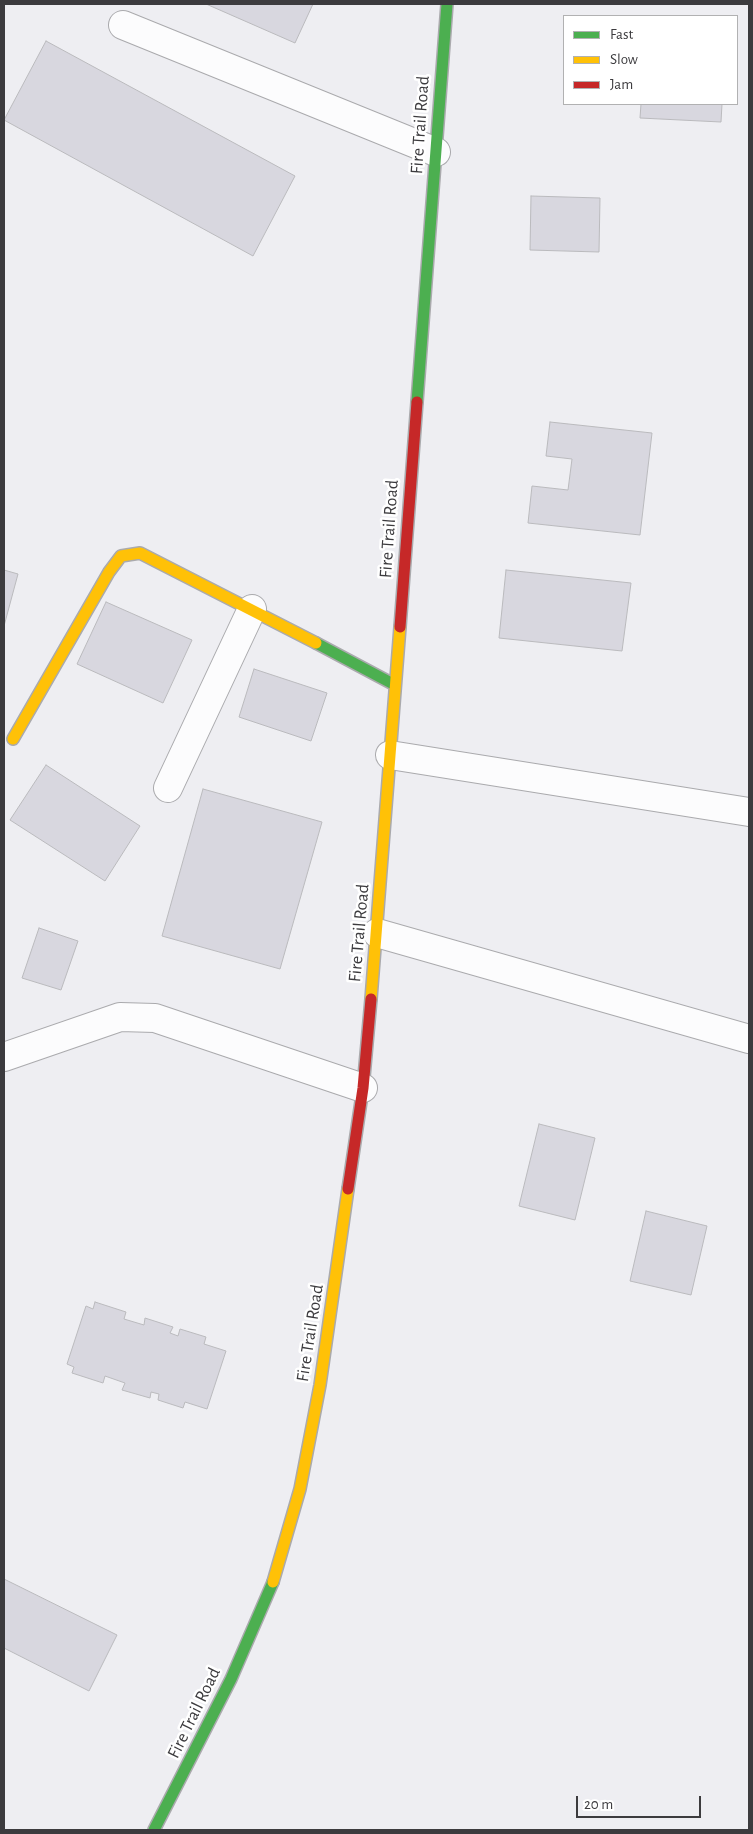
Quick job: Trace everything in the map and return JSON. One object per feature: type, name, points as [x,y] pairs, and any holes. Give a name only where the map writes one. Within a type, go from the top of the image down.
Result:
[{"type":"street","name":"Fire Trail Road","points":[[154,1830],[227,1688],[271,1590],[300,1489],[320,1385],[363,1088],[377,933],[447,4]]},
{"type":"street","points":[[123,25],[436,152]]},
{"type":"street","points":[[13,739],[109,572],[121,556],[140,553],[252,609],[395,685]]},
{"type":"street","points":[[168,788],[252,609]]},
{"type":"street","points":[[390,755],[749,812]]},
{"type":"street","points":[[377,933],[749,1039]]},
{"type":"street","points":[[4,1057],[120,1017],[155,1018],[363,1088]]},
{"type":"building","points":[[206,4],[313,4],[295,43]]},
{"type":"building","points":[[46,41],[295,176],[253,256],[4,120]]},
{"type":"building","points":[[641,105],[722,105],[721,122],[640,118]]},
{"type":"building","points":[[531,196],[600,198],[599,252],[530,250]]},
{"type":"building","points":[[550,422],[652,433],[640,535],[528,523],[532,486],[568,490],[572,459],[546,456]]},
{"type":"building","points":[[4,570],[18,574],[4,626]]},
{"type":"building","points":[[506,570],[631,583],[622,651],[499,638]]},
{"type":"building","points":[[106,602],[192,640],[163,703],[77,664]]},
{"type":"building","points":[[254,669],[327,693],[311,741],[239,717]]},
{"type":"building","points":[[46,765],[140,826],[105,881],[10,820]]},
{"type":"building","points":[[203,789],[322,822],[280,969],[162,936]]},
{"type":"building","points":[[39,928],[78,941],[61,990],[22,978]]},
{"type":"building","points":[[539,1124],[595,1138],[575,1220],[519,1206]]},
{"type":"building","points":[[646,1211],[707,1226],[691,1295],[630,1281]]},
{"type":"building","points":[[95,1302],[126,1312],[124,1319],[144,1325],[145,1318],[173,1327],[170,1333],[178,1336],[180,1329],[206,1337],[204,1344],[226,1351],[207,1409],[185,1402],[183,1408],[158,1400],[159,1394],[151,1392],[150,1398],[122,1390],[125,1383],[105,1376],[103,1383],[72,1373],[74,1367],[67,1364],[86,1306],[93,1309]]},
{"type":"building","points":[[4,1579],[117,1635],[89,1691],[4,1648]]},
{"type":"traffic: fast","points":[[417,402],[447,4]]},
{"type":"traffic: fast","points":[[316,643],[395,685]]},
{"type":"traffic: fast","points":[[154,1830],[231,1679],[273,1582]]},
{"type":"traffic: slow","points":[[13,739],[109,572],[121,556],[140,553],[316,643]]},
{"type":"traffic: slow","points":[[371,999],[400,627]]},
{"type":"traffic: slow","points":[[273,1582],[300,1489],[320,1385],[348,1189]]},
{"type":"traffic: jam","points":[[400,627],[417,402]]},
{"type":"traffic: jam","points":[[348,1189],[363,1088],[371,999]]}]
